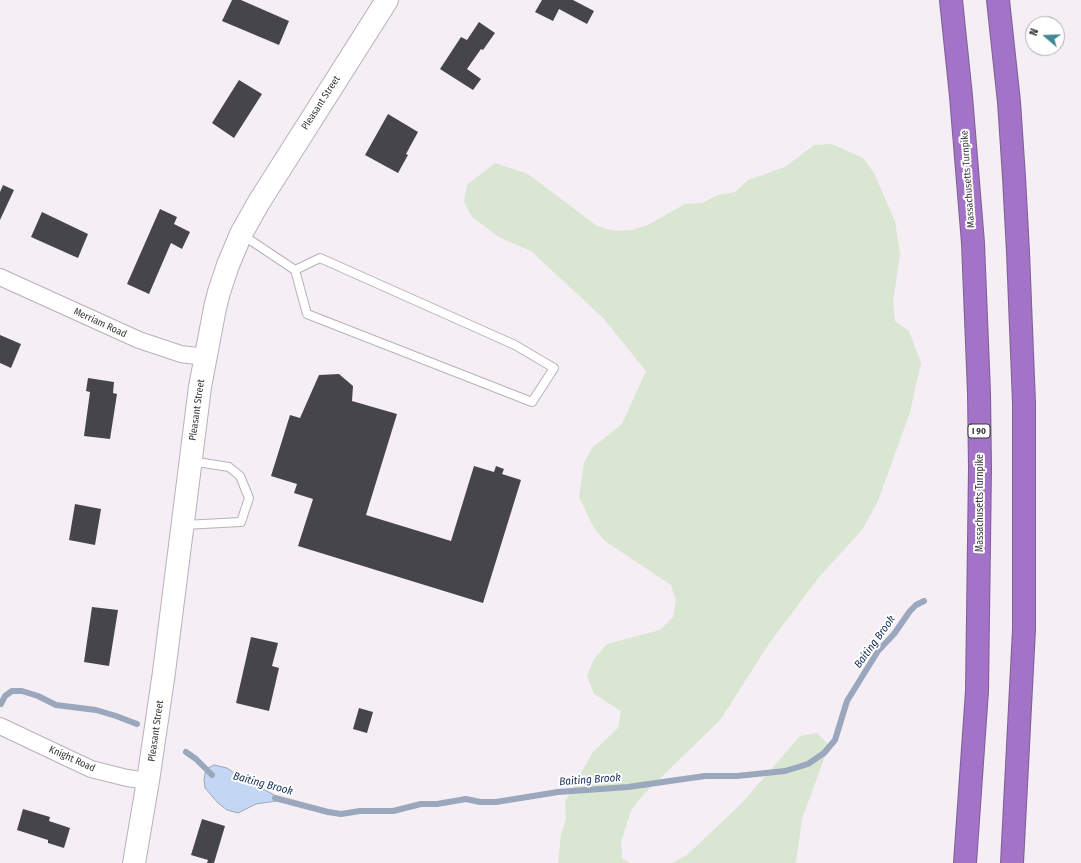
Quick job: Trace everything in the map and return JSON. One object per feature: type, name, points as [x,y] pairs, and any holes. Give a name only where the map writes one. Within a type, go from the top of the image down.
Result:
[{"type":"highway","name":"Massachusetts Turnpike","points":[[951,0],[962,96],[973,244],[980,446],[980,544],[977,690],[965,863]]},
{"type":"highway","points":[[998,0],[1009,102],[1015,192],[1020,275],[1024,403],[1024,629],[1018,777],[1012,863]]},
{"type":"main road","name":"Pleasant Street","points":[[134,863],[164,672],[190,461],[205,357],[219,292],[241,234],[276,173],[382,2]]},
{"type":"street","name":"Merriam Road","points":[[0,277],[139,340],[181,354],[205,357]]},
{"type":"street","name":"Knight Road","points":[[0,726],[91,769],[127,778],[148,781]]},
{"type":"lane","points":[[241,234],[295,270],[307,314],[532,402],[554,368],[515,345],[320,258],[295,270]]},
{"type":"lane","points":[[182,525],[241,522],[249,498],[240,476],[229,467],[190,461]]},
{"type":"green space","points":[[832,144],[863,158],[874,173],[895,221],[900,255],[893,302],[895,321],[909,331],[921,363],[910,412],[878,501],[862,530],[819,577],[768,645],[721,719],[641,797],[631,811],[621,842],[622,858],[630,863],[558,863],[561,835],[566,819],[565,802],[593,752],[618,728],[621,711],[594,694],[587,676],[594,659],[607,644],[660,630],[673,617],[676,601],[671,585],[605,541],[594,528],[579,497],[584,463],[592,448],[622,424],[646,371],[603,318],[531,251],[499,237],[472,217],[464,202],[467,185],[495,163],[528,174],[597,226],[614,231],[631,230],[648,225],[685,204],[702,203],[718,195],[735,192],[748,180],[785,167],[814,145]]},
{"type":"green space","points":[[817,733],[829,745],[802,819],[796,863],[672,863],[687,855],[741,804],[800,736]]},
{"type":"water","points":[[214,765],[227,768],[252,785],[283,800],[256,804],[238,813],[227,810],[218,803],[205,788],[204,779],[206,769]]},
{"type":"building","points":[[232,0],[241,0],[289,21],[279,45],[222,21]]},
{"type":"building","points":[[542,0],[573,0],[594,11],[587,24],[559,9],[553,21],[535,12]]},
{"type":"building","points":[[479,22],[495,33],[483,50],[481,49],[467,69],[481,79],[473,90],[440,69],[461,37],[467,40]]},
{"type":"building","points":[[239,80],[262,94],[234,138],[212,123]]},
{"type":"building","points":[[388,114],[418,132],[398,173],[365,155]]},
{"type":"building","points":[[3,185],[14,190],[0,220],[0,192]]},
{"type":"building","points":[[160,209],[177,217],[174,224],[190,232],[182,249],[171,243],[149,294],[127,284]]},
{"type":"building","points":[[42,212],[88,234],[78,258],[31,237]]},
{"type":"building","points":[[0,335],[21,344],[11,368],[0,363]]},
{"type":"building","points":[[339,374],[353,386],[352,401],[397,414],[366,515],[451,541],[474,466],[494,472],[496,466],[504,469],[502,474],[521,480],[483,603],[298,546],[313,499],[294,493],[297,484],[271,476],[290,415],[300,418],[319,375]]},
{"type":"building","points":[[88,378],[114,382],[113,393],[117,394],[110,439],[84,436],[90,392],[86,391]]},
{"type":"building","points":[[75,504],[101,509],[95,545],[69,540]]},
{"type":"building","points":[[92,607],[118,610],[109,666],[84,662]]},
{"type":"building","points":[[251,637],[278,643],[272,666],[279,668],[269,711],[236,703]]},
{"type":"building","points":[[359,708],[373,712],[367,733],[353,729]]},
{"type":"building","points":[[23,809],[50,817],[49,821],[70,828],[64,848],[48,843],[48,840],[17,830]]},
{"type":"building","points":[[202,819],[225,826],[214,863],[207,863],[208,860],[191,855]]},
{"type":"waterway","name":"Baiting Brook","points":[[275,798],[341,814],[360,811],[393,811],[421,804],[437,804],[466,799],[480,802],[496,802],[558,792],[628,787],[705,776],[737,776],[785,771],[808,764],[824,753],[835,740],[847,701],[878,651],[894,634],[910,611],[916,605],[924,601]]},
{"type":"waterway","name":"Baiting Brook","points":[[1,704],[5,696],[12,691],[22,691],[38,696],[56,705],[96,710],[137,724]]},
{"type":"waterway","name":"Baiting Brook","points":[[186,752],[196,759],[212,775]]}]
